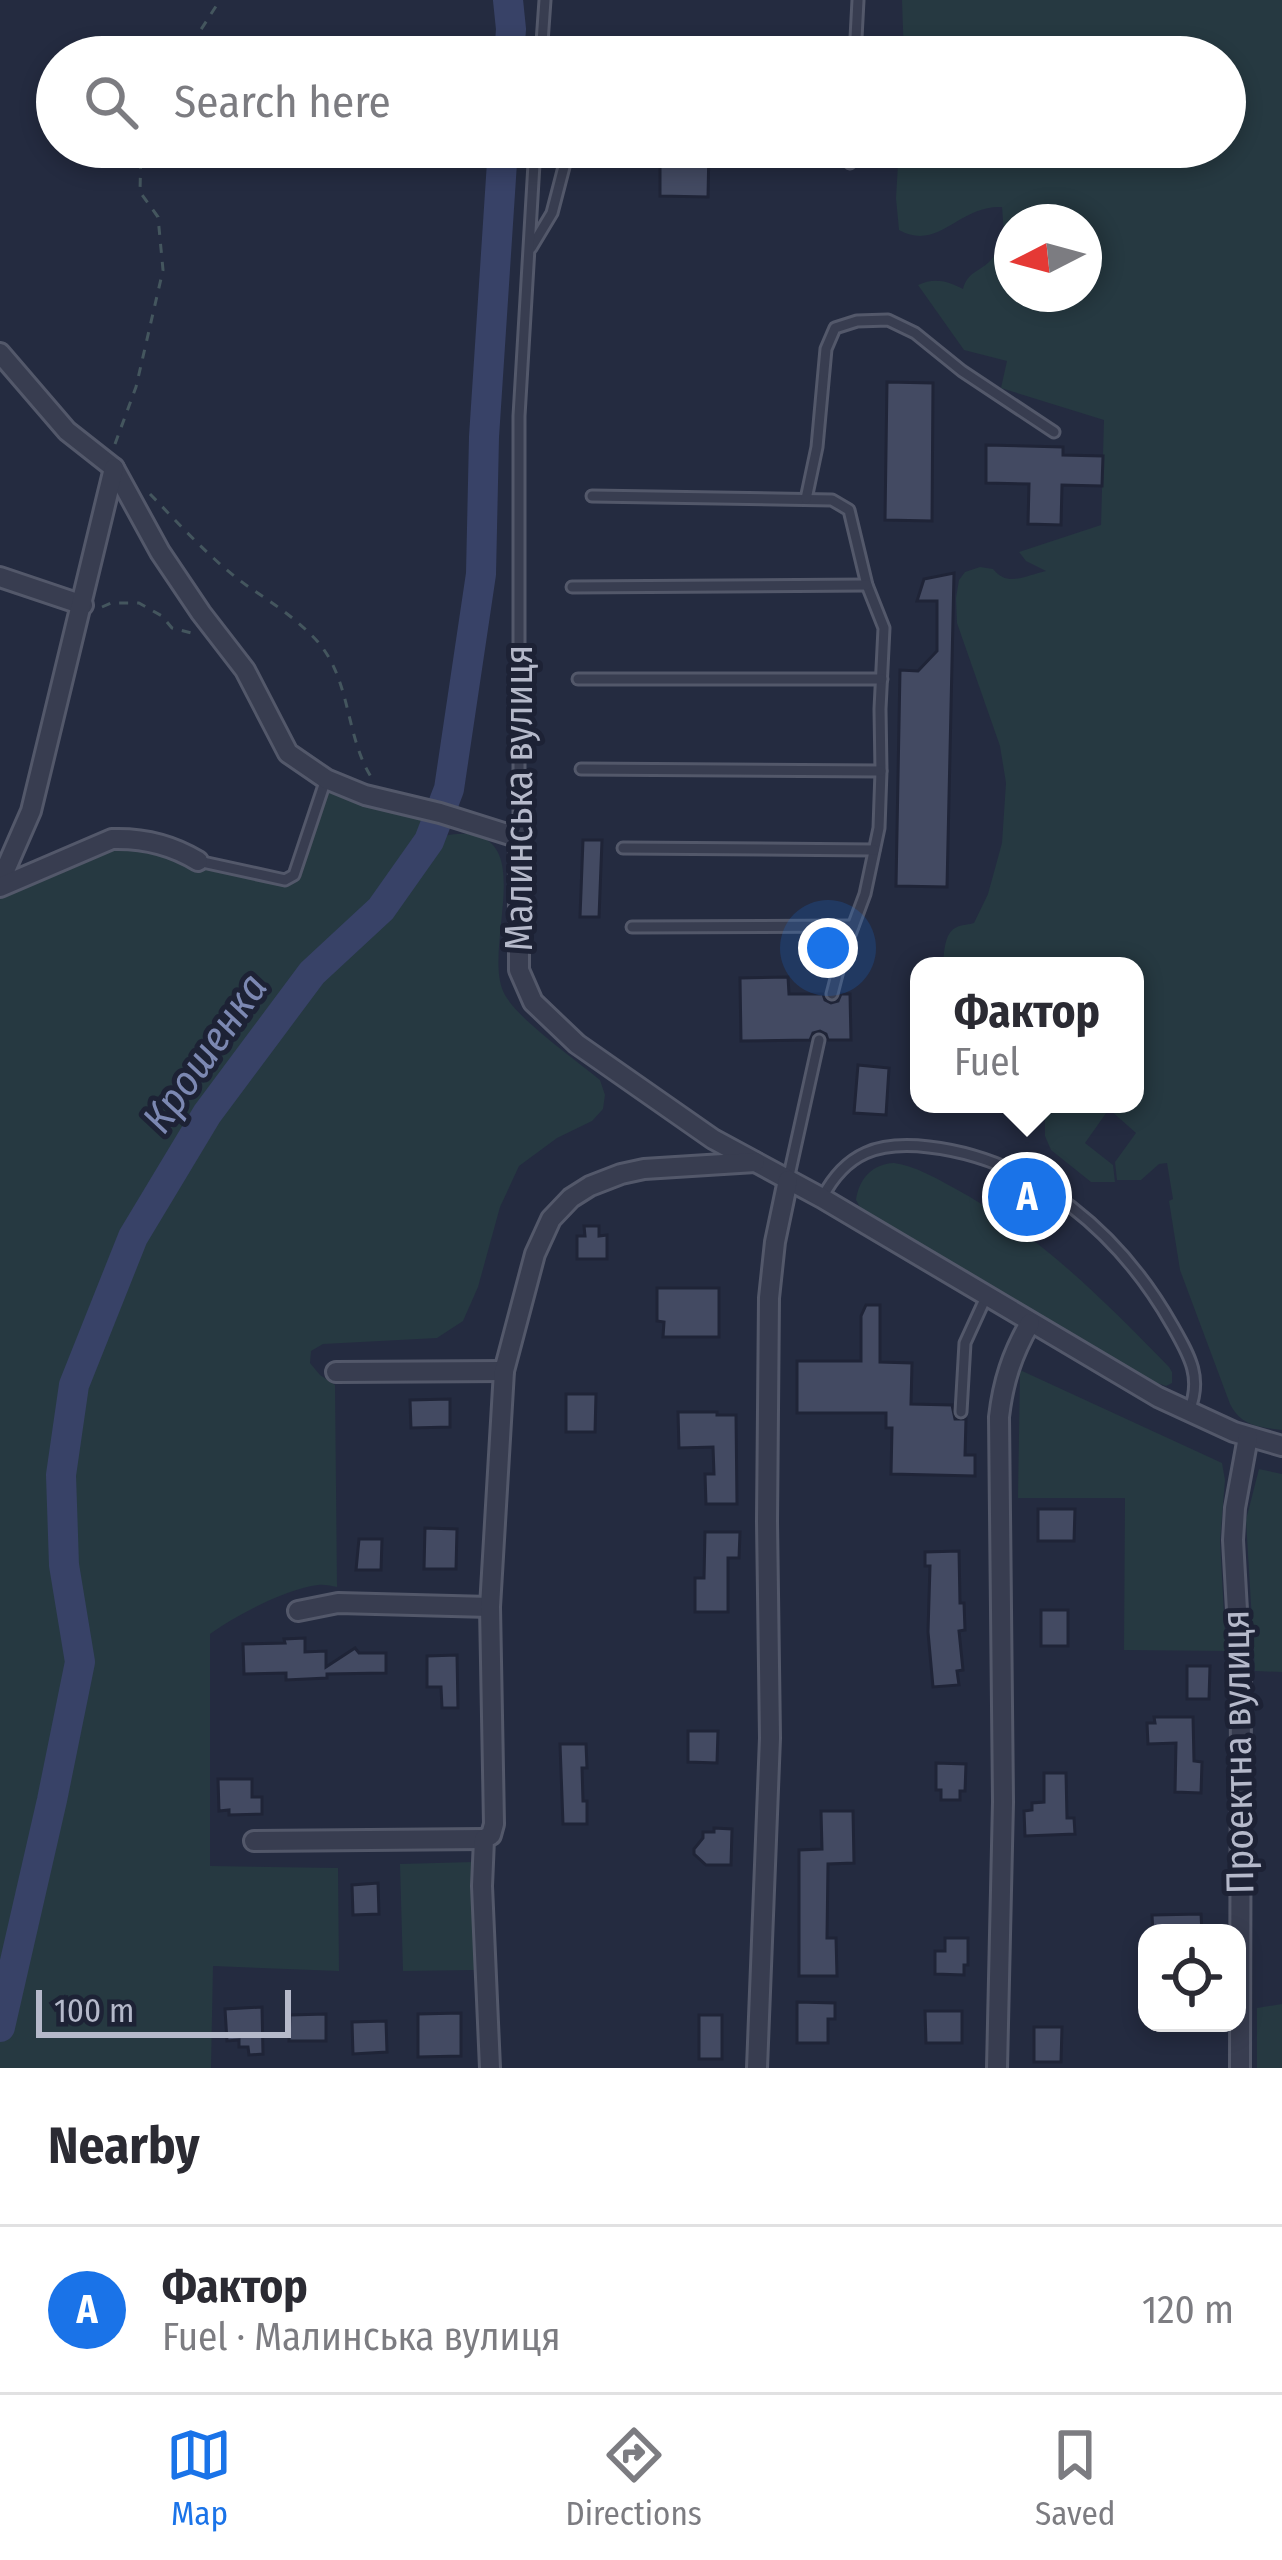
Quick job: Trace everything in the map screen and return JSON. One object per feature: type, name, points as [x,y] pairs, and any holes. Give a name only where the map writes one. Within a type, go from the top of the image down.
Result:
[{"type":"street","points":[[0,353],[67,431],[114,468],[160,552],[245,670],[288,754],[326,779],[365,795],[515,837]]},
{"type":"street","points":[[0,884],[31,811],[114,468]]},
{"type":"street","points":[[0,577],[81,612]]},
{"type":"street","name":"Малинська вулиця","points":[[515,837],[518,958],[525,990],[532,1003],[577,1044],[713,1139],[822,1198],[1030,1324],[1189,1413],[1282,1446]]},
{"type":"street","points":[[0,884],[112,838],[179,849],[197,861]]},
{"type":"street","points":[[254,1840],[484,1840],[491,1835],[490,1607],[504,1371],[535,1254],[551,1219],[590,1186],[644,1169],[755,1162]]},
{"type":"street","points":[[757,2068],[770,1738],[769,1298],[788,1180]]},
{"type":"street","points":[[997,2068],[1003,1802],[999,1417],[1010,1360],[1030,1324]]},
{"type":"street","points":[[336,1372],[504,1371]]},
{"type":"street","name":"Проектна вулиця","points":[[1240,2068],[1241,1681],[1233,1540],[1248,1437]]},
{"type":"street","points":[[298,1610],[338,1604],[490,1607]]},
{"type":"street","points":[[484,1840],[490,2068]]},
{"type":"lane","points":[[542,36],[545,0]]},
{"type":"lane","points":[[857,36],[858,0]]},
{"type":"lane","name":"Малинська вулиця","points":[[515,837],[519,416],[534,168]]},
{"type":"lane","points":[[528,253],[552,212],[564,168]]},
{"type":"lane","points":[[806,499],[817,448],[826,349],[836,328],[856,321],[888,320],[916,333],[962,371],[1054,432]]},
{"type":"lane","points":[[592,496],[832,500],[849,509],[867,586],[884,628],[881,771],[879,828],[865,894],[832,994]]},
{"type":"lane","points":[[572,586],[867,586]]},
{"type":"lane","points":[[578,679],[882,679]]},
{"type":"lane","points":[[581,769],[881,771]]},
{"type":"lane","points":[[197,861],[285,880],[294,875],[326,779]]},
{"type":"lane","points":[[623,848],[874,850]]},
{"type":"lane","points":[[632,927],[853,926]]},
{"type":"lane","points":[[788,1180],[819,1040]]},
{"type":"lane","points":[[822,1198],[846,1164],[868,1151],[910,1144],[969,1153],[1000,1163],[1040,1185],[1106,1238],[1154,1294],[1194,1371],[1197,1392],[1189,1413]]},
{"type":"lane","points":[[961,1412],[965,1342],[986,1297]]},
{"type":"path","points":[[197,36],[220,0]]},
{"type":"path","points":[[114,468],[115,441],[136,387],[163,270],[158,217],[140,192],[141,168]]},
{"type":"path","points":[[144,488],[201,546],[251,589],[275,602],[320,644],[344,687],[364,764],[391,802]]},
{"type":"path","points":[[81,612],[111,603],[140,603],[172,628],[194,634]]},
{"type":"shaded area","points":[[902,0],[1282,0],[1282,1430],[1245,1421],[1230,1404],[1180,1270],[1167,1163],[1141,1180],[1117,1180],[1115,1162],[1136,1133],[1114,1113],[1144,1113],[1144,957],[944,957],[949,934],[974,923],[988,894],[1002,843],[1006,783],[1000,746],[957,623],[959,580],[965,572],[980,567],[1011,579],[1046,571],[1019,552],[1101,525],[1104,420],[1001,388],[1007,361],[964,350],[918,285],[941,281],[963,289],[970,276],[994,256],[994,312],[1102,312],[1102,204],[994,204],[938,232],[913,235],[899,230],[898,168],[1246,168],[1246,36],[903,36]]},
{"type":"shaded area","points":[[326,779],[440,813],[430,840],[471,835],[497,850],[504,886],[499,953],[503,991],[532,1025],[600,1080],[603,1109],[592,1121],[557,1138],[519,1166],[500,1207],[478,1287],[463,1321],[437,1338],[323,1344],[311,1351],[310,1363],[335,1385],[337,1587],[292,1591],[210,1634],[210,1866],[338,1868],[339,1971],[213,1966],[211,2068],[0,2068],[0,887],[112,839],[285,880],[294,875]]},
{"type":"shaded area","points":[[1046,1113],[1106,1113],[1085,1143],[1113,1165],[1115,1182],[1091,1182],[1051,1150],[1045,1136]]},
{"type":"shaded area","points":[[894,1163],[954,1188],[1041,1246],[1169,1367],[1172,1383],[1154,1382],[861,1209],[856,1200],[864,1179],[879,1166]]},
{"type":"shaded area","points":[[1020,1370],[1222,1463],[1220,1541],[1226,1651],[1124,1650],[1125,1498],[1018,1498]]},
{"type":"shaded area","points":[[1259,1469],[1282,1474],[1282,1672],[1255,1671],[1246,1520]]},
{"type":"shaded area","points":[[473,1862],[475,1970],[403,1971],[400,1864]]},
{"type":"shaded area","points":[[1282,2004],[1282,2068],[1257,2068],[1257,2008]]},
{"type":"building","points":[[660,168],[709,168],[708,197],[660,196]]},
{"type":"building","points":[[887,382],[933,383],[932,521],[885,520]]},
{"type":"building","points":[[986,445],[1063,447],[1063,455],[1103,456],[1102,486],[1062,485],[1061,525],[1028,524],[1029,484],[986,483]]},
{"type":"building","points":[[954,573],[947,887],[896,886],[900,670],[918,671],[937,651],[937,601],[917,601],[924,579]]},
{"type":"building","points":[[583,840],[602,840],[599,917],[580,917]]},
{"type":"building","points":[[788,977],[789,994],[823,994],[831,1003],[841,994],[850,994],[851,1040],[828,1040],[820,1031],[810,1040],[741,1041],[740,978]]},
{"type":"building","points":[[858,1065],[889,1068],[886,1115],[854,1113]]},
{"type":"building","points":[[584,1226],[599,1226],[599,1236],[607,1235],[607,1259],[577,1259],[577,1236],[585,1236]]},
{"type":"building","points":[[657,1288],[719,1288],[719,1337],[663,1337],[664,1322],[657,1321]]},
{"type":"building","points":[[866,1305],[880,1305],[880,1362],[912,1363],[911,1404],[952,1405],[955,1419],[966,1419],[965,1455],[975,1455],[975,1476],[891,1474],[892,1428],[886,1428],[886,1413],[797,1413],[797,1361],[861,1361],[861,1316]]},
{"type":"building","points":[[566,1394],[596,1394],[595,1432],[566,1432]]},
{"type":"building","points":[[450,1399],[450,1427],[411,1428],[410,1400]]},
{"type":"building","points":[[678,1412],[736,1415],[737,1504],[706,1504],[705,1474],[714,1474],[713,1447],[679,1448]]},
{"type":"building","points":[[1038,1509],[1075,1509],[1074,1541],[1038,1541]]},
{"type":"building","points":[[425,1528],[457,1529],[456,1569],[424,1569]]},
{"type":"building","points":[[705,1532],[740,1532],[739,1558],[728,1558],[728,1612],[695,1612],[695,1578],[704,1578]]},
{"type":"building","points":[[359,1539],[382,1539],[381,1570],[356,1570]]},
{"type":"building","points":[[959,1551],[963,1670],[957,1671],[959,1685],[933,1687],[928,1632],[930,1566],[925,1566],[925,1552]]},
{"type":"building","points":[[1041,1610],[1068,1610],[1068,1646],[1041,1646]]},
{"type":"building","points":[[305,1638],[305,1652],[326,1651],[326,1667],[355,1648],[359,1653],[386,1653],[386,1673],[286,1680],[286,1673],[244,1674],[243,1644]]},
{"type":"building","points":[[457,1655],[458,1708],[442,1708],[441,1687],[427,1687],[427,1656]]},
{"type":"building","points":[[1187,1666],[1210,1666],[1209,1699],[1187,1699]]},
{"type":"building","points":[[1154,1717],[1193,1717],[1194,1761],[1202,1762],[1201,1793],[1175,1792],[1176,1743],[1148,1744],[1147,1723],[1155,1723]]},
{"type":"building","points":[[688,1731],[718,1731],[717,1763],[688,1762]]},
{"type":"building","points":[[560,1744],[586,1744],[587,1768],[582,1768],[587,1824],[563,1824]]},
{"type":"building","points":[[936,1763],[966,1764],[960,1800],[941,1800],[941,1790],[936,1790]]},
{"type":"building","points":[[1044,1773],[1066,1773],[1067,1818],[1074,1818],[1075,1834],[1025,1836],[1024,1811],[1032,1810],[1032,1803],[1044,1802]]},
{"type":"building","points":[[218,1779],[252,1779],[252,1797],[262,1797],[262,1814],[219,1811]]},
{"type":"building","points":[[821,1811],[853,1811],[854,1863],[828,1864],[827,1938],[836,1938],[837,1976],[799,1976],[799,1850],[822,1849]]},
{"type":"building","points":[[714,1828],[732,1829],[731,1865],[706,1865],[694,1854],[703,1832],[714,1832]]},
{"type":"building","points":[[378,1883],[379,1914],[353,1915],[352,1885]]},
{"type":"building","points":[[1201,1914],[1202,1924],[1152,1924],[1152,1915]]},
{"type":"building","points":[[945,1938],[968,1938],[964,1975],[935,1974],[935,1951],[945,1951]]},
{"type":"building","points":[[797,2002],[835,2003],[835,2019],[828,2019],[828,2043],[797,2043]]},
{"type":"building","points":[[262,2007],[263,2054],[249,2055],[248,2047],[239,2047],[239,2040],[227,2041],[225,2009]]},
{"type":"building","points":[[925,2011],[962,2011],[962,2043],[926,2043]]},
{"type":"building","points":[[461,2013],[461,2056],[418,2057],[418,2014]]},
{"type":"building","points":[[326,2014],[326,2041],[289,2041],[290,2015]]},
{"type":"building","points":[[699,2015],[722,2015],[722,2059],[699,2059]]},
{"type":"building","points":[[386,2021],[387,2052],[353,2054],[352,2022]]},
{"type":"building","points":[[1034,2027],[1062,2027],[1061,2062],[1034,2062]]},
{"type":"waterway","name":"Крошенка","points":[[508,0],[510,36]]},
{"type":"waterway","name":"Крошенка","points":[[0,2027],[80,1662],[64,1565],[61,1475],[74,1385],[133,1237],[207,1114],[312,973],[381,909],[429,841],[449,789],[481,574],[484,437],[502,168]]},
{"type":"place","name":"Фактор","points":[[1027,1197]]}]
